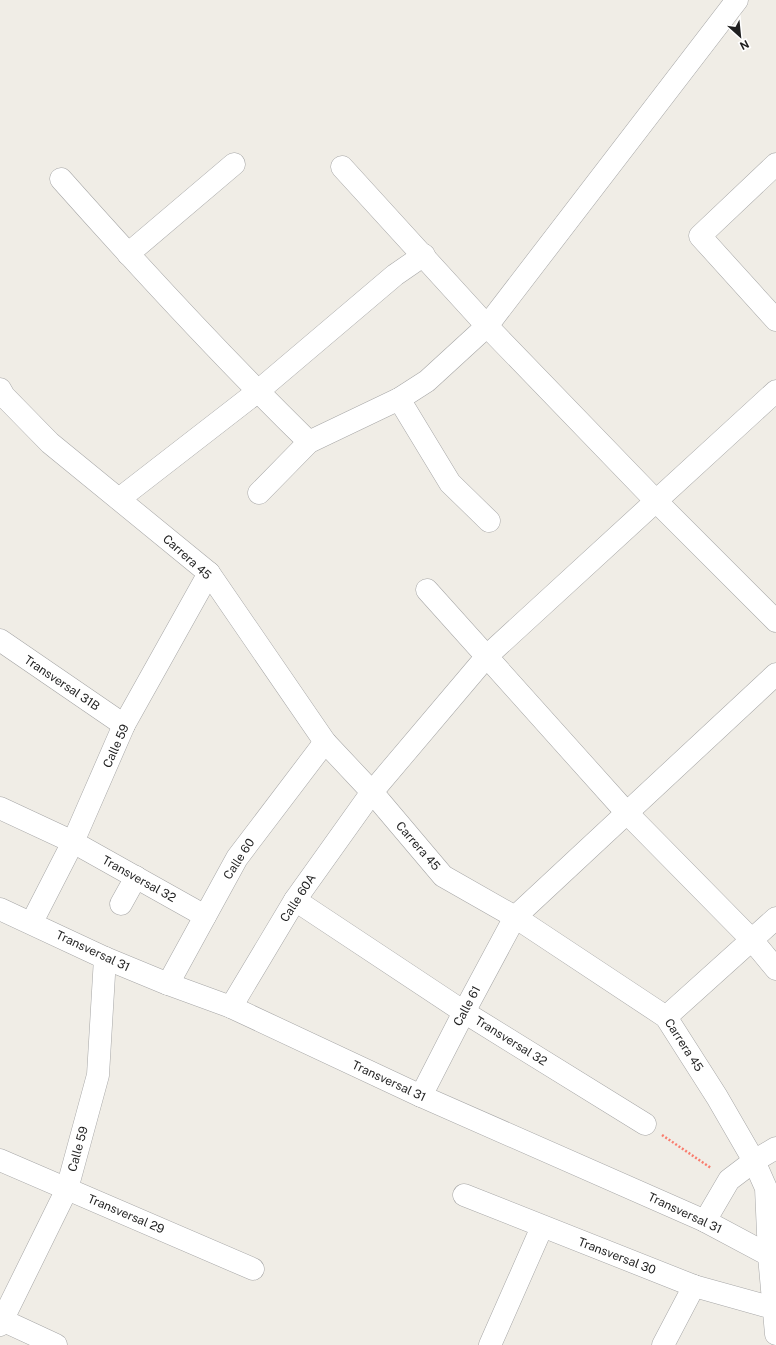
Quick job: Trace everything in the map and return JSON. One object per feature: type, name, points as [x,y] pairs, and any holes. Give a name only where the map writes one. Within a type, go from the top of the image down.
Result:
[{"type":"street","points":[[259,493],[309,442],[399,399],[427,381],[487,326],[737,0]]},
{"type":"street","points":[[128,254],[234,164]]},
{"type":"street","points":[[776,164],[700,236],[776,320]]},
{"type":"street","points":[[342,167],[424,255],[487,326],[656,501],[776,620]]},
{"type":"street","points":[[61,179],[128,254],[258,392],[309,442]]},
{"type":"street","points":[[119,499],[258,392],[395,275],[424,255]]},
{"type":"street","name":"Calle 60A","points":[[231,1007],[295,900],[372,792],[488,656],[776,391]]},
{"type":"street","name":"Carrera 45","points":[[1,394],[50,443],[208,573],[325,742],[372,792],[443,876],[515,917],[666,1017],[754,1161],[766,1188],[772,1257],[773,1308],[776,1334]]},
{"type":"street","points":[[399,399],[450,483],[489,521]]},
{"type":"street","name":"Calle 59","points":[[32,922],[74,842],[124,725],[208,573]]},
{"type":"street","points":[[426,590],[488,656],[626,812],[752,940],[776,969]]},
{"type":"street","name":"Transversal 31B","points":[[0,640],[124,725]]},
{"type":"street","name":"Calle 61","points":[[421,1096],[515,917],[626,812],[776,674]]},
{"type":"street","name":"Calle 60","points":[[168,984],[237,858],[325,742]]},
{"type":"street","name":"Transversal 32","points":[[0,808],[74,842],[206,916]]},
{"type":"street","points":[[120,904],[136,877]]},
{"type":"street","name":"Transversal 32","points":[[295,900],[464,1012],[645,1124]]},
{"type":"street","name":"Transversal 31","points":[[0,909],[32,922],[106,958],[168,984],[231,1007],[421,1096],[705,1221],[772,1257]]},
{"type":"street","points":[[666,1017],[776,918]]},
{"type":"street","name":"Calle 59","points":[[1,1321],[67,1189],[98,1075],[106,958]]},
{"type":"street","points":[[705,1221],[729,1180],[754,1161],[776,1148]]},
{"type":"street","name":"Transversal 29","points":[[0,1160],[253,1269]]},
{"type":"street","name":"Transversal 30","points":[[464,1195],[694,1286],[773,1308]]},
{"type":"street","points":[[490,1345],[542,1227]]},
{"type":"street","points":[[663,1345],[694,1286]]},
{"type":"street","points":[[1,1321],[56,1345]]},
{"type":"path","points":[[645,1124],[729,1180]]}]
